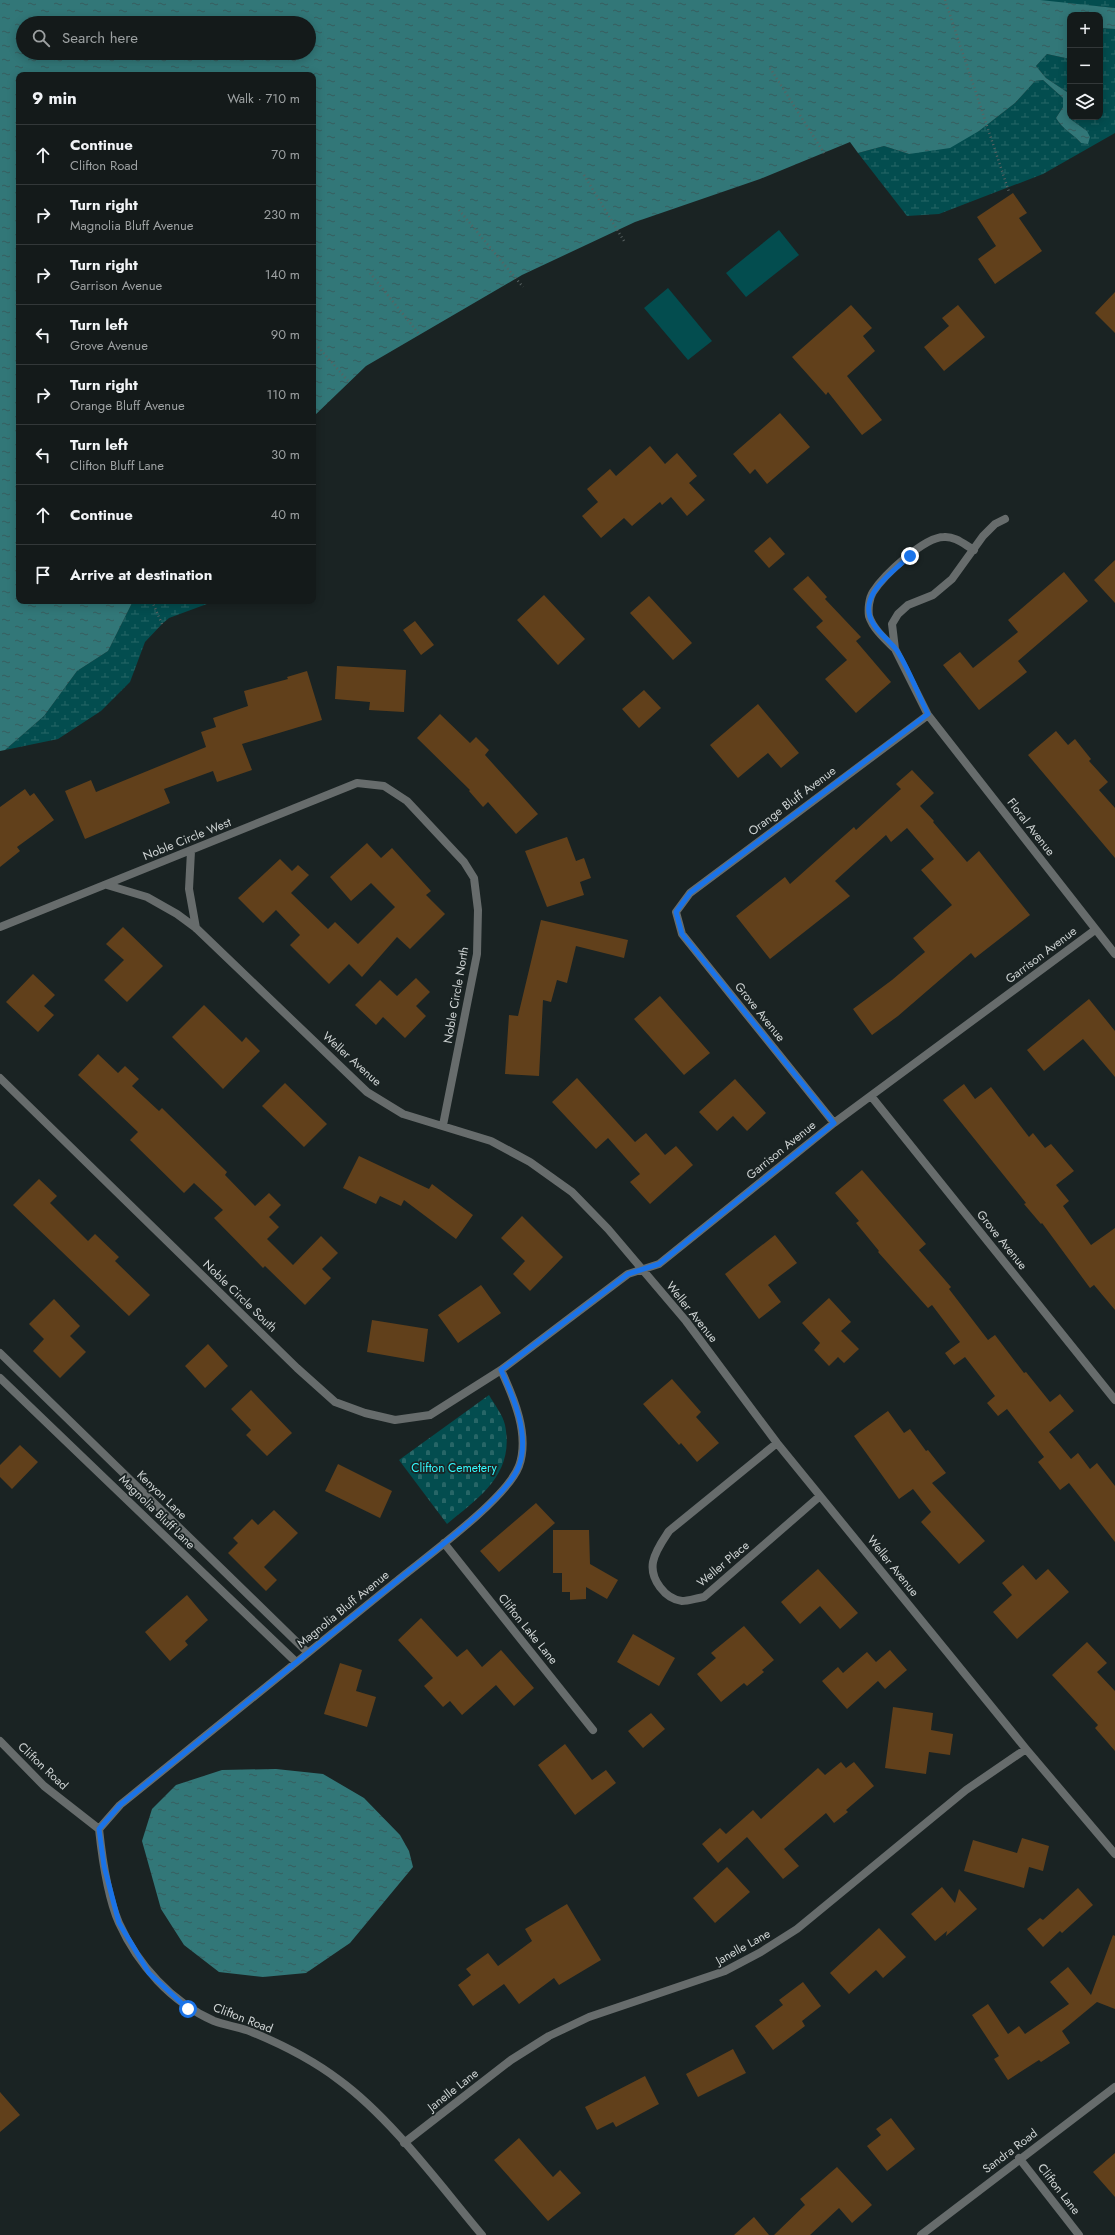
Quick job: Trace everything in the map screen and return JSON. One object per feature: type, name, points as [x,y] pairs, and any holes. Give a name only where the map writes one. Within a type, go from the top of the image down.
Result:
[{"type":"street","points":[[895,649],[892,624],[898,614],[908,605],[933,595],[952,579],[983,536],[995,524],[1005,519]]},
{"type":"street","points":[[895,649],[882,636],[869,616],[869,606],[872,593],[883,580],[926,542],[945,536],[956,539],[974,550]]},
{"type":"street","name":"Floral Avenue","points":[[895,649],[928,714],[1115,954]]},
{"type":"street","name":"Orange Bluff Avenue","points":[[676,912],[690,893],[928,714]]},
{"type":"street","name":"Noble Circle West","points":[[0,927],[357,783],[384,786]]},
{"type":"street","name":"Noble Circle North","points":[[384,786],[407,801],[464,862],[474,878],[478,910],[477,954],[443,1125]]},
{"type":"street","points":[[191,851],[189,889],[196,928]]},
{"type":"street","name":"Weller Avenue","points":[[107,885],[147,897],[177,914],[196,928],[368,1092],[403,1114],[443,1125],[491,1141],[530,1162],[572,1192],[608,1229],[686,1321],[820,1496],[1026,1749],[1115,1854]]},
{"type":"street","name":"Grove Avenue","points":[[676,912],[682,934],[834,1123]]},
{"type":"street","name":"Garrison Avenue","points":[[501,1370],[628,1274],[642,1268],[659,1264],[834,1123],[1095,930]]},
{"type":"street","name":"Noble Circle South","points":[[0,1078],[297,1368],[336,1402],[365,1413],[395,1420],[430,1415],[501,1370]]},
{"type":"street","name":"Grove Avenue","points":[[871,1096],[1115,1400]]},
{"type":"street","name":"Kenyon Lane","points":[[0,1353],[308,1653]]},
{"type":"street","name":"Magnolia Bluff Avenue","points":[[99,1829],[120,1805],[444,1543],[499,1494],[518,1466],[523,1436],[516,1402],[501,1370]]},
{"type":"street","name":"Magnolia Bluff Lane","points":[[0,1378],[296,1662]]},
{"type":"street","name":"Weller Place","points":[[778,1443],[669,1531],[653,1562],[656,1579],[666,1595],[682,1601],[704,1597],[820,1496]]},
{"type":"street","name":"Clifton Lake Lane","points":[[444,1543],[593,1730]]},
{"type":"street","name":"Clifton Road","points":[[0,1741],[44,1786],[99,1829],[104,1866],[119,1923],[149,1973],[188,2009],[216,2022],[253,2032],[304,2058],[339,2080],[369,2106],[404,2143],[482,2235]]},
{"type":"street","name":"Janelle Lane","points":[[404,2143],[511,2060],[549,2036],[589,2017],[726,1972],[761,1952],[797,1929],[966,1790],[1026,1749]]},
{"type":"street","name":"Sandra Road","points":[[921,2235],[1115,2087]]},
{"type":"street","name":"Clifton Lane","points":[[1020,2158],[1079,2235]]},
{"type":"path","points":[[945,0],[1009,192]]},
{"type":"path","points":[[770,68],[824,153]]},
{"type":"path","points":[[584,175],[624,242]]},
{"type":"path","points":[[459,210],[523,287]]},
{"type":"path","points":[[370,274],[419,334]]},
{"type":"path","points":[[316,345],[349,382]]},
{"type":"path","points":[[153,604],[162,624]]},
{"type":"green space","points":[[1115,0],[1115,8],[1040,1]]},
{"type":"green space","points":[[1103,28],[1115,29],[1115,133],[1043,174],[939,214],[907,216],[858,153],[884,146],[909,154],[979,131],[1015,103],[1035,81],[1043,80],[1063,98],[1063,107],[1056,118],[1061,125],[1081,143],[1087,131],[1072,120],[1103,120]]},
{"type":"green space","points":[[1047,54],[1067,58],[1067,92],[1046,78],[1036,66]]},
{"type":"green space","points":[[779,230],[799,255],[746,297],[726,273]]},
{"type":"green space","points":[[668,288],[712,341],[688,360],[644,308]]},
{"type":"green space","points":[[132,604],[207,604],[169,618],[162,624],[145,642],[130,682],[101,711],[58,739],[5,750],[44,716],[77,671],[108,651]]},
{"type":"green space","name":"Clifton Cemetery","points":[[489,1395],[504,1421],[507,1442],[505,1457],[500,1471],[492,1483],[482,1494],[447,1524],[399,1460]]},
{"type":"water","points":[[0,0],[1040,0],[1115,8],[1115,29],[1103,28],[1103,12],[1067,12],[1067,58],[1047,54],[1036,66],[1046,78],[1067,92],[1067,120],[1072,120],[1087,131],[1090,137],[1088,144],[1081,143],[1058,122],[1056,118],[1063,107],[1063,98],[1043,80],[1035,81],[1015,103],[979,131],[950,148],[909,154],[884,146],[858,153],[850,142],[760,179],[635,222],[522,275],[366,366],[316,414],[316,72],[16,72],[16,604],[132,604],[108,651],[77,671],[44,716],[5,750],[0,751]]},
{"type":"water","points":[[276,1769],[323,1774],[364,1798],[400,1835],[409,1851],[413,1867],[350,1943],[306,1973],[263,1977],[219,1972],[184,1945],[161,1909],[142,1841],[152,1809],[176,1785],[222,1770]]},
{"type":"building","points":[[1013,193],[1027,213],[1019,218],[1042,251],[995,284],[978,259],[996,246],[977,217]]},
{"type":"building","points":[[1115,292],[1115,333],[1095,313]]},
{"type":"building","points":[[851,305],[872,328],[863,336],[875,351],[847,376],[882,420],[862,435],[828,392],[826,395],[792,357]]},
{"type":"building","points":[[958,305],[985,337],[944,371],[924,347],[949,326],[942,318]]},
{"type":"building","points":[[780,413],[810,447],[767,484],[755,469],[750,474],[733,454]]},
{"type":"building","points":[[650,446],[665,464],[677,453],[697,476],[689,483],[705,500],[687,516],[671,497],[662,505],[660,502],[632,526],[624,518],[601,538],[582,516],[598,502],[587,489],[610,469],[616,476]]},
{"type":"building","points":[[770,537],[785,554],[769,568],[754,551]]},
{"type":"building","points":[[1115,560],[1115,603],[1094,580]]},
{"type":"building","points":[[1064,572],[1088,601],[1018,661],[1027,672],[979,710],[943,665],[960,652],[973,668],[1018,632],[1008,620]]},
{"type":"building","points":[[808,576],[827,597],[825,599],[861,637],[856,641],[891,682],[856,713],[825,679],[847,660],[816,627],[823,621],[793,589]]},
{"type":"building","points":[[544,595],[585,639],[558,665],[517,620]]},
{"type":"building","points":[[649,596],[692,643],[673,660],[630,613]]},
{"type":"building","points":[[415,621],[434,645],[421,655],[403,630]]},
{"type":"building","points":[[337,666],[406,670],[404,712],[369,710],[370,702],[335,699]]},
{"type":"building","points":[[307,671],[322,720],[242,744],[252,770],[217,782],[213,771],[164,789],[170,803],[85,839],[65,791],[91,780],[96,792],[206,747],[201,732],[216,727],[213,718],[248,706],[244,691],[288,679],[287,677]]},
{"type":"building","points":[[644,690],[661,708],[639,728],[622,709]]},
{"type":"building","points":[[758,704],[799,753],[781,768],[768,753],[738,778],[710,745]]},
{"type":"building","points":[[440,714],[470,743],[476,737],[489,750],[485,755],[538,814],[516,834],[488,802],[483,807],[469,791],[470,790],[417,738]]},
{"type":"building","points":[[1056,731],[1068,745],[1075,739],[1091,759],[1089,761],[1108,782],[1099,790],[1115,808],[1115,858],[1028,755]]},
{"type":"building","points":[[912,770],[934,793],[920,806],[934,821],[933,822],[967,862],[979,851],[1030,915],[975,958],[971,953],[898,1016],[872,1035],[853,1009],[892,980],[925,952],[913,938],[952,905],[921,870],[934,859],[907,828],[891,842],[886,835],[835,881],[850,896],[770,959],[736,916],[785,877],[790,884],[854,827],[856,830],[901,789],[896,784]]},
{"type":"building","points":[[25,789],[30,796],[34,793],[54,820],[17,847],[20,851],[0,867],[0,807]]},
{"type":"building","points":[[567,837],[576,861],[584,858],[591,878],[580,882],[584,895],[547,907],[525,851]]},
{"type":"building","points":[[367,843],[381,858],[392,848],[431,891],[426,895],[445,914],[410,949],[397,937],[362,977],[349,964],[329,984],[290,945],[300,935],[276,910],[263,923],[238,898],[280,859],[292,871],[298,865],[309,875],[291,893],[328,929],[335,922],[358,944],[395,907],[371,883],[351,901],[330,877]]},
{"type":"building","points":[[541,920],[628,940],[624,958],[576,946],[567,983],[557,980],[551,1002],[543,1000],[539,1076],[505,1074],[509,1015],[518,1016]]},
{"type":"building","points":[[123,927],[163,966],[127,1002],[104,980],[124,960],[106,944]]},
{"type":"building","points":[[33,974],[55,995],[44,1006],[54,1015],[38,1032],[6,1002]]},
{"type":"building","points":[[416,978],[430,992],[416,1006],[426,1016],[405,1038],[383,1017],[376,1025],[355,1005],[380,980],[397,996]]},
{"type":"building","points":[[660,996],[710,1053],[684,1075],[634,1019]]},
{"type":"building","points":[[1089,999],[1115,1031],[1115,1077],[1083,1039],[1044,1071],[1027,1050]]},
{"type":"building","points":[[204,1005],[242,1042],[246,1037],[260,1051],[223,1089],[172,1037]]},
{"type":"building","points":[[98,1054],[118,1073],[125,1066],[139,1079],[132,1086],[159,1111],[162,1108],[227,1172],[225,1175],[255,1206],[269,1193],[281,1205],[269,1217],[279,1227],[267,1239],[293,1265],[321,1236],[338,1253],[322,1269],[331,1278],[305,1305],[265,1266],[263,1268],[214,1218],[223,1210],[194,1183],[184,1193],[130,1140],[138,1132],[78,1075]]},
{"type":"building","points":[[577,1078],[635,1142],[646,1133],[665,1155],[676,1146],[693,1165],[650,1204],[630,1182],[640,1174],[608,1138],[596,1149],[552,1102]]},
{"type":"building","points":[[735,1079],[766,1113],[747,1131],[733,1116],[717,1131],[699,1112]]},
{"type":"building","points":[[285,1083],[327,1124],[304,1147],[262,1106]]},
{"type":"building","points":[[964,1084],[975,1099],[991,1087],[1029,1137],[1033,1133],[1045,1148],[1051,1144],[1074,1171],[1056,1185],[1069,1201],[1063,1206],[1091,1245],[1115,1228],[1115,1310],[1094,1285],[1090,1288],[1042,1223],[1041,1224],[1024,1204],[1026,1203],[943,1100]]},
{"type":"building","points":[[359,1156],[429,1189],[432,1184],[473,1215],[456,1239],[404,1200],[401,1206],[380,1196],[376,1204],[343,1188]]},
{"type":"building","points":[[862,1170],[926,1244],[919,1250],[951,1287],[949,1289],[988,1340],[995,1335],[1024,1373],[1026,1372],[1050,1402],[1060,1394],[1074,1411],[1049,1432],[1071,1459],[1078,1453],[1090,1469],[1097,1463],[1115,1486],[1115,1542],[1069,1483],[1060,1490],[1038,1462],[1044,1457],[1007,1409],[998,1416],[987,1403],[995,1396],[965,1357],[954,1365],[945,1353],[960,1342],[932,1305],[928,1308],[878,1252],[879,1251],[856,1223],[859,1221],[835,1193]]},
{"type":"building","points":[[39,1179],[57,1196],[50,1203],[88,1241],[95,1234],[119,1257],[115,1261],[150,1295],[129,1316],[13,1205]]},
{"type":"building","points":[[522,1216],[563,1257],[530,1291],[513,1274],[525,1261],[501,1238]]},
{"type":"building","points":[[775,1235],[797,1263],[768,1285],[781,1302],[759,1319],[725,1274]]},
{"type":"building","points":[[481,1285],[501,1313],[458,1343],[438,1315]]},
{"type":"building","points":[[829,1298],[851,1322],[841,1331],[859,1349],[844,1363],[838,1357],[829,1366],[814,1350],[820,1343],[802,1323]]},
{"type":"building","points":[[54,1299],[80,1326],[70,1336],[86,1352],[60,1378],[33,1351],[44,1339],[29,1324]]},
{"type":"building","points":[[372,1320],[428,1329],[424,1362],[367,1352]]},
{"type":"building","points":[[208,1344],[228,1366],[205,1388],[185,1366]]},
{"type":"building","points":[[672,1379],[701,1412],[696,1417],[719,1443],[697,1462],[681,1443],[679,1445],[643,1404]]},
{"type":"building","points":[[251,1390],[292,1433],[267,1456],[246,1435],[251,1430],[231,1409]]},
{"type":"building","points":[[888,1411],[904,1433],[910,1429],[926,1451],[928,1450],[946,1473],[932,1483],[985,1541],[959,1564],[921,1522],[931,1512],[913,1489],[899,1499],[854,1436]]},
{"type":"building","points":[[20,1445],[38,1462],[12,1489],[0,1477],[0,1465]]},
{"type":"building","points":[[338,1464],[392,1491],[380,1518],[325,1491]]},
{"type":"building","points":[[536,1503],[555,1523],[499,1572],[480,1551]]},
{"type":"building","points":[[274,1510],[298,1533],[264,1567],[277,1580],[266,1591],[228,1553],[238,1543],[233,1538],[252,1519],[258,1525]]},
{"type":"building","points":[[553,1530],[589,1530],[590,1564],[618,1580],[607,1599],[586,1587],[586,1599],[570,1600],[570,1592],[562,1592],[562,1573],[553,1573]]},
{"type":"building","points":[[1023,1565],[1036,1580],[1048,1569],[1069,1592],[1017,1639],[993,1612],[1012,1595],[1002,1583]]},
{"type":"building","points":[[818,1569],[858,1613],[840,1629],[820,1606],[800,1624],[781,1602]]},
{"type":"building","points":[[187,1595],[208,1620],[185,1641],[188,1645],[170,1661],[145,1632]]},
{"type":"building","points":[[421,1618],[457,1657],[467,1649],[482,1667],[501,1650],[534,1688],[514,1706],[496,1685],[462,1715],[450,1701],[443,1707],[424,1686],[433,1678],[398,1640]]},
{"type":"building","points":[[744,1626],[774,1660],[762,1670],[764,1672],[747,1686],[744,1683],[721,1702],[697,1674],[716,1658],[711,1653]]},
{"type":"building","points":[[633,1634],[675,1658],[659,1686],[617,1662]]},
{"type":"building","points":[[1087,1642],[1107,1663],[1097,1672],[1115,1691],[1115,1751],[1095,1728],[1098,1725],[1052,1675]]},
{"type":"building","points":[[890,1650],[907,1670],[885,1689],[878,1681],[847,1709],[822,1681],[838,1667],[843,1673],[867,1652],[876,1662]]},
{"type":"building","points":[[340,1663],[362,1670],[356,1691],[376,1697],[367,1727],[324,1714]]},
{"type":"building","points":[[893,1707],[933,1713],[931,1730],[953,1734],[950,1755],[929,1752],[926,1774],[885,1768]]},
{"type":"building","points":[[651,1713],[665,1729],[643,1748],[628,1731]]},
{"type":"building","points":[[565,1744],[592,1780],[606,1770],[616,1783],[575,1815],[538,1765]]},
{"type":"building","points":[[841,1762],[846,1768],[854,1762],[874,1786],[846,1810],[848,1812],[834,1823],[826,1813],[784,1849],[799,1866],[783,1879],[747,1837],[718,1863],[702,1844],[720,1828],[726,1834],[753,1810],[761,1819],[818,1768],[825,1775]]},
{"type":"building","points":[[1022,1838],[1049,1846],[1043,1871],[1029,1867],[1024,1888],[964,1871],[973,1840],[1017,1853]]},
{"type":"building","points":[[727,1867],[750,1892],[715,1923],[693,1898]]},
{"type":"building","points":[[942,1887],[955,1903],[959,1889],[977,1909],[946,1936],[947,1931],[935,1941],[911,1914]]},
{"type":"building","points":[[1078,1888],[1093,1905],[1062,1933],[1060,1931],[1043,1947],[1027,1929],[1040,1918],[1043,1920]]},
{"type":"building","points":[[567,1904],[601,1960],[559,1985],[554,1978],[519,2004],[504,1984],[473,2006],[458,1985],[471,1975],[466,1969],[488,1953],[498,1966],[532,1941],[525,1929]]},
{"type":"building","points":[[879,1928],[906,1957],[883,1978],[876,1970],[849,1994],[830,1973]]},
{"type":"building","points":[[1113,1935],[1115,1936],[1115,2009],[1097,2002],[1062,2031],[1070,2043],[1041,2062],[1039,2060],[1008,2080],[994,2059],[999,2056],[972,2015],[988,2004],[1008,2034],[1019,2026],[1025,2034],[1069,2004],[1050,1982],[1068,1967],[1091,1995]]},
{"type":"building","points":[[803,1982],[821,2006],[802,2021],[805,2026],[773,2050],[755,2026],[783,2005],[779,2000]]},
{"type":"building","points":[[733,2049],[746,2073],[698,2097],[686,2074]]},
{"type":"building","points":[[645,2076],[659,2104],[616,2127],[613,2122],[597,2130],[585,2107]]},
{"type":"building","points":[[0,2092],[20,2115],[0,2132]]},
{"type":"building","points":[[891,2118],[915,2149],[887,2171],[867,2146],[881,2135],[876,2129]]},
{"type":"building","points":[[519,2138],[553,2177],[560,2170],[581,2193],[548,2221],[494,2160]]},
{"type":"building","points":[[1115,2153],[1115,2197],[1093,2172]]},
{"type":"building","points":[[837,2167],[872,2205],[852,2223],[839,2208],[810,2235],[774,2235],[805,2205],[800,2199]]},
{"type":"building","points":[[754,2217],[769,2235],[734,2235]]},
{"type":"route","points":[[188,2009],[149,1973],[119,1923],[104,1866],[99,1829],[120,1805],[444,1543],[499,1494],[518,1466],[523,1436],[516,1402],[501,1370],[628,1274],[642,1268],[659,1264],[834,1123],[682,934],[676,912],[690,893],[928,714],[895,649],[873,625],[869,616],[869,606],[872,593],[883,580],[910,556]]}]
